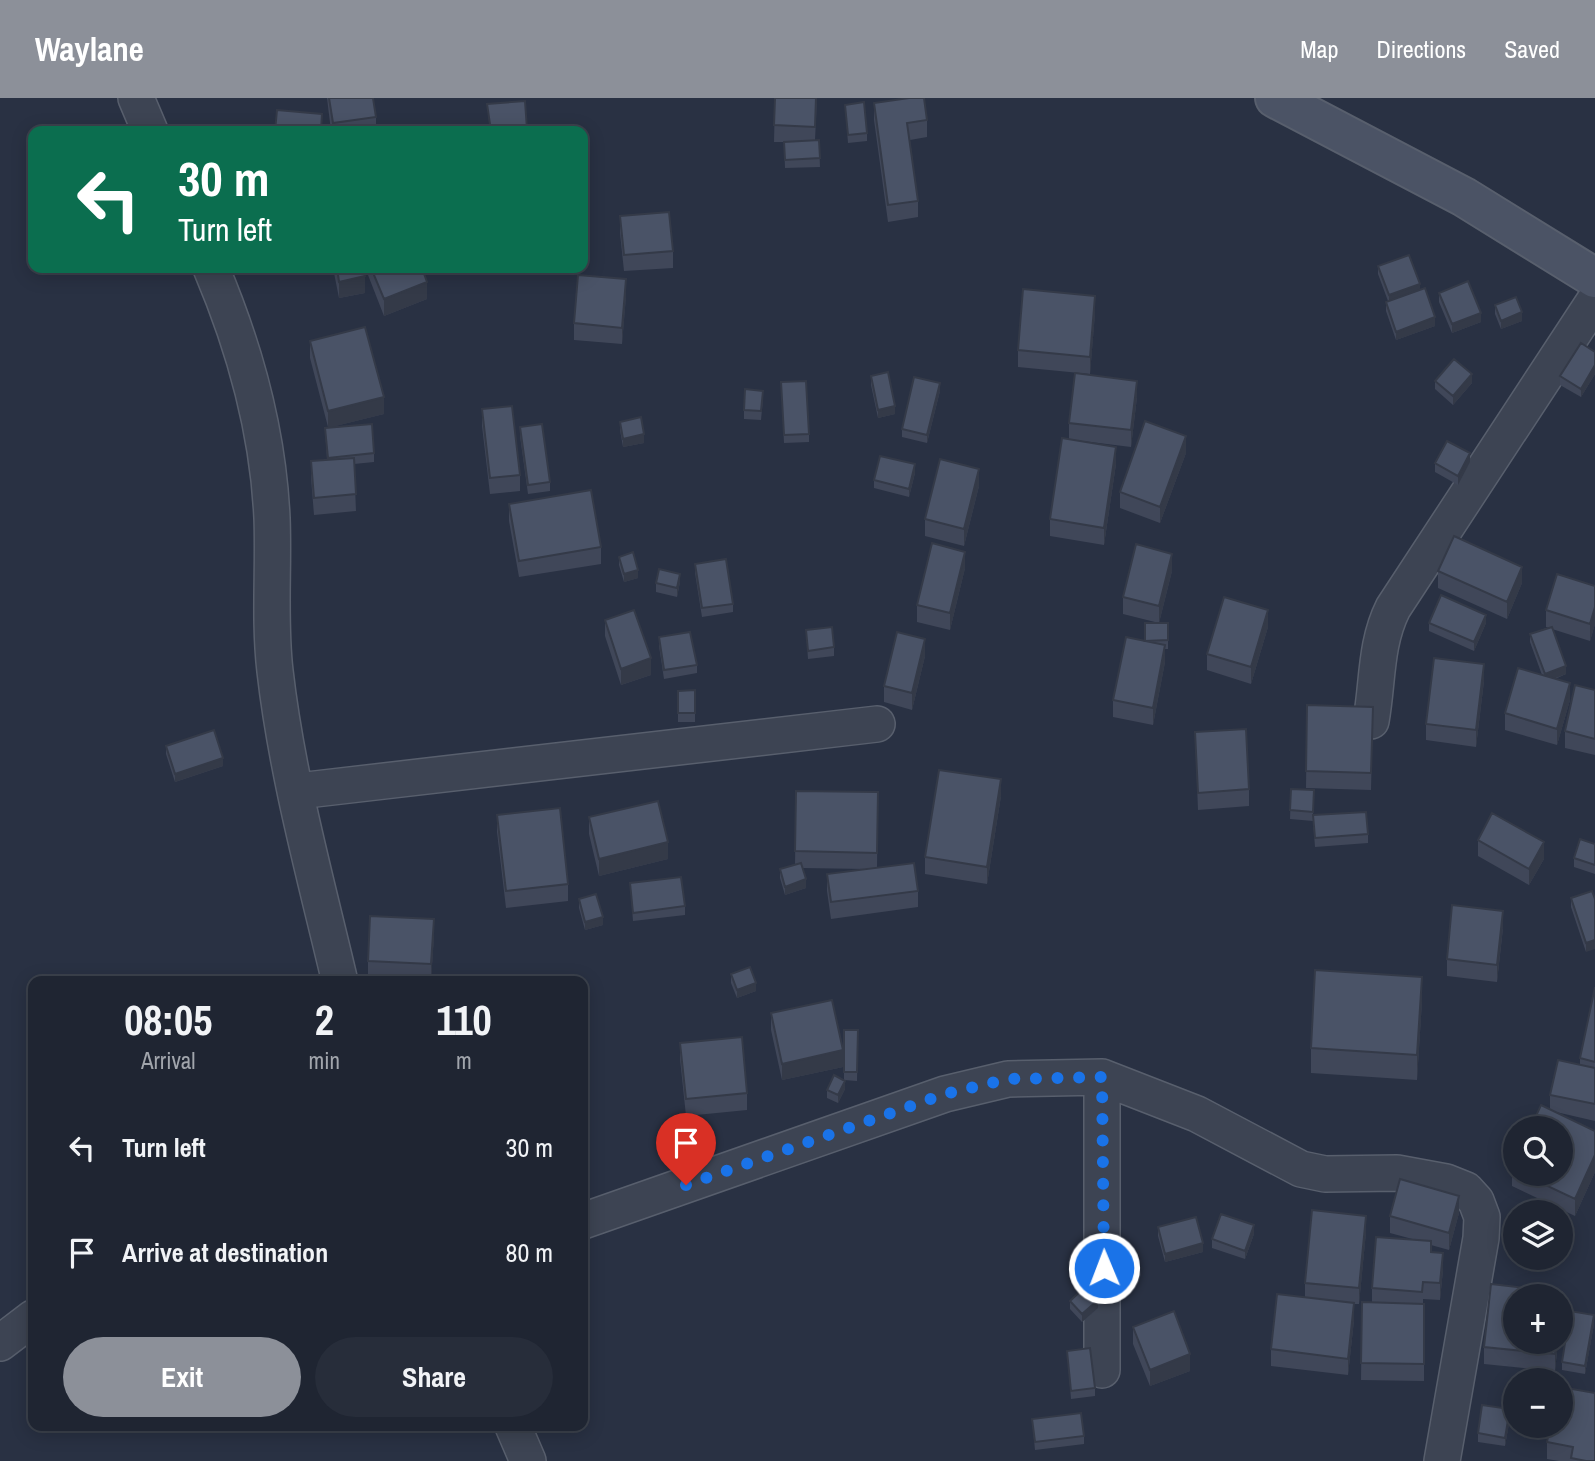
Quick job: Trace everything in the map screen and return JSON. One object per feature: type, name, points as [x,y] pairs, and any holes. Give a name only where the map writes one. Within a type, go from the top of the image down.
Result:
[{"type":"street","points":[[136,98],[148,126]]},
{"type":"street","points":[[1275,98],[1464,197],[1595,278]]},
{"type":"street","points":[[213,273],[242,344],[265,446],[272,518],[271,614],[275,672],[339,976]]},
{"type":"street","points":[[1371,721],[1379,646],[1383,629],[1393,608],[1595,300]]},
{"type":"street","points":[[298,791],[877,724]]},
{"type":"street","points":[[1102,1077],[1102,1370]]},
{"type":"street","points":[[588,1219],[945,1094],[1008,1079],[1102,1077],[1197,1114],[1301,1169],[1325,1174],[1397,1173],[1446,1182],[1466,1190],[1476,1201],[1482,1217],[1481,1238],[1442,1461]]},
{"type":"street","points":[[0,1342],[28,1322]]},
{"type":"street","points":[[515,1431],[528,1461]]},
{"type":"building","points":[[329,98],[373,98],[376,117],[333,123]]},
{"type":"building","points":[[775,98],[816,98],[815,127],[774,125]]},
{"type":"building","points":[[924,98],[927,120],[907,123],[918,201],[888,205],[874,103]]},
{"type":"building","points":[[525,101],[527,126],[490,126],[487,104]]},
{"type":"building","points":[[864,102],[867,133],[848,135],[845,105]]},
{"type":"building","points":[[277,110],[322,114],[321,126],[275,126]]},
{"type":"building","points":[[819,140],[820,158],[785,160],[784,142]]},
{"type":"building","points":[[669,212],[673,251],[624,255],[620,216]]},
{"type":"building","points":[[1409,255],[1420,284],[1389,295],[1378,266]]},
{"type":"building","points":[[338,273],[364,273],[365,276],[339,282]]},
{"type":"building","points":[[373,273],[424,273],[427,282],[384,299]]},
{"type":"building","points":[[578,275],[626,279],[622,328],[574,323]]},
{"type":"building","points":[[1468,281],[1481,313],[1452,324],[1439,293]]},
{"type":"building","points":[[1425,288],[1435,317],[1396,332],[1386,302]]},
{"type":"building","points":[[1023,289],[1095,296],[1090,357],[1018,350]]},
{"type":"building","points":[[1516,297],[1522,312],[1501,321],[1495,305]]},
{"type":"building","points":[[365,327],[384,397],[328,411],[310,341]]},
{"type":"building","points":[[1581,343],[1595,352],[1595,365],[1581,389],[1560,376]]},
{"type":"building","points":[[1454,359],[1472,374],[1453,396],[1435,381]]},
{"type":"building","points":[[888,372],[895,406],[878,410],[871,376]]},
{"type":"building","points":[[1075,373],[1137,381],[1131,430],[1069,423]]},
{"type":"building","points":[[914,377],[940,383],[927,435],[902,429]]},
{"type":"building","points":[[806,381],[809,434],[784,435],[781,382]]},
{"type":"building","points":[[745,389],[763,391],[761,411],[744,410]]},
{"type":"building","points":[[512,406],[520,475],[490,478],[482,409]]},
{"type":"building","points":[[641,417],[644,434],[623,439],[620,422]]},
{"type":"building","points":[[1145,421],[1186,436],[1160,507],[1120,492]]},
{"type":"building","points":[[372,424],[374,453],[328,458],[325,428]]},
{"type":"building","points":[[542,424],[550,482],[528,485],[520,427]]},
{"type":"building","points":[[1062,438],[1116,447],[1104,528],[1050,519]]},
{"type":"building","points":[[1447,441],[1470,453],[1458,476],[1435,463]]},
{"type":"building","points":[[880,456],[915,464],[909,489],[874,480]]},
{"type":"building","points":[[354,458],[356,494],[314,498],[311,461]]},
{"type":"building","points":[[940,459],[979,469],[964,529],[925,519]]},
{"type":"building","points":[[591,490],[601,547],[519,561],[509,504]]},
{"type":"building","points":[[1454,536],[1522,567],[1507,602],[1438,571]]},
{"type":"building","points":[[932,543],[965,552],[950,613],[917,605]]},
{"type":"building","points":[[1136,544],[1172,554],[1159,606],[1123,597]]},
{"type":"building","points":[[633,552],[638,570],[624,574],[619,557]]},
{"type":"building","points":[[726,559],[733,604],[702,608],[695,564]]},
{"type":"building","points":[[659,569],[680,574],[677,588],[656,583]]},
{"type":"building","points":[[1557,574],[1595,586],[1595,607],[1590,624],[1546,610]]},
{"type":"building","points":[[1441,595],[1486,615],[1474,642],[1429,623]]},
{"type":"building","points":[[1224,597],[1268,610],[1251,667],[1207,654]]},
{"type":"building","points":[[634,610],[651,658],[621,669],[605,620]]},
{"type":"building","points":[[1145,623],[1168,623],[1168,640],[1145,641]]},
{"type":"building","points":[[832,627],[834,647],[808,651],[806,630]]},
{"type":"building","points":[[1552,627],[1566,666],[1545,674],[1530,634]]},
{"type":"building","points":[[690,632],[697,665],[664,670],[659,637]]},
{"type":"building","points":[[897,632],[925,639],[912,693],[884,686]]},
{"type":"building","points":[[1126,637],[1165,645],[1153,708],[1113,700]]},
{"type":"building","points":[[1434,658],[1484,664],[1476,730],[1426,724]]},
{"type":"building","points":[[1518,668],[1570,683],[1557,729],[1505,713]]},
{"type":"building","points":[[1575,685],[1595,690],[1595,739],[1565,731]]},
{"type":"building","points":[[695,690],[695,713],[678,713],[678,691]]},
{"type":"building","points":[[1307,705],[1373,707],[1371,773],[1306,771]]},
{"type":"building","points":[[1246,729],[1249,789],[1198,793],[1195,732]]},
{"type":"building","points":[[214,730],[223,758],[175,774],[166,746]]},
{"type":"building","points":[[939,770],[1001,779],[987,867],[925,857]]},
{"type":"building","points":[[1291,789],[1314,790],[1313,812],[1290,810]]},
{"type":"building","points":[[796,791],[878,792],[877,853],[795,851]]},
{"type":"building","points":[[658,801],[668,842],[599,859],[589,817]]},
{"type":"building","points":[[560,808],[568,884],[506,891],[497,815]]},
{"type":"building","points":[[1366,812],[1368,834],[1315,838],[1313,815]]},
{"type":"building","points":[[1492,813],[1544,842],[1529,869],[1478,840]]},
{"type":"building","points":[[1580,839],[1595,844],[1595,865],[1574,858]]},
{"type":"building","points":[[801,863],[806,879],[785,887],[780,869]]},
{"type":"building","points":[[914,863],[918,891],[831,902],[827,874]]},
{"type":"building","points":[[681,877],[685,906],[633,913],[630,883]]},
{"type":"building","points":[[1592,891],[1595,899],[1595,940],[1586,943],[1571,898]]},
{"type":"building","points":[[596,894],[603,917],[585,922],[579,899]]},
{"type":"building","points":[[1452,905],[1503,911],[1497,965],[1447,959]]},
{"type":"building","points":[[370,916],[434,919],[431,964],[368,961]]},
{"type":"building","points":[[750,967],[756,983],[737,990],[731,974]]},
{"type":"building","points":[[1315,970],[1422,977],[1417,1055],[1311,1048]]},
{"type":"building","points":[[1595,987],[1595,1062],[1580,1058]]},
{"type":"building","points":[[832,1000],[843,1050],[782,1064],[771,1013]]},
{"type":"building","points":[[844,1030],[858,1030],[857,1072],[844,1072]]},
{"type":"building","points":[[742,1037],[747,1093],[686,1099],[680,1043]]},
{"type":"building","points":[[1558,1060],[1595,1068],[1595,1104],[1550,1095]]},
{"type":"building","points":[[834,1075],[845,1081],[838,1095],[827,1090]]},
{"type":"building","points":[[1541,1105],[1564,1116],[1536,1116]]},
{"type":"building","points":[[1573,1120],[1595,1131],[1595,1155],[1575,1199],[1547,1186],[1573,1186]]},
{"type":"building","points":[[1400,1179],[1459,1196],[1449,1233],[1390,1216]]},
{"type":"building","points":[[1312,1210],[1366,1216],[1359,1288],[1305,1283]]},
{"type":"building","points":[[1221,1214],[1254,1225],[1245,1251],[1212,1239]]},
{"type":"building","points":[[1196,1217],[1203,1243],[1165,1254],[1158,1227]]},
{"type":"building","points":[[1376,1237],[1431,1241],[1431,1252],[1443,1253],[1440,1283],[1423,1282],[1422,1292],[1372,1288]]},
{"type":"building","points":[[1491,1284],[1503,1285],[1503,1349],[1484,1347]]},
{"type":"building","points":[[1086,1286],[1098,1300],[1082,1314],[1070,1301]]},
{"type":"building","points":[[1277,1294],[1354,1303],[1348,1359],[1271,1349]]},
{"type":"building","points":[[1362,1302],[1424,1304],[1424,1364],[1361,1363]]},
{"type":"building","points":[[1174,1311],[1190,1354],[1150,1370],[1133,1327]]},
{"type":"building","points":[[1573,1312],[1594,1315],[1585,1366],[1562,1362],[1563,1354],[1573,1354]]},
{"type":"building","points":[[1090,1348],[1095,1388],[1071,1391],[1067,1351]]},
{"type":"building","points":[[1573,1389],[1595,1393],[1595,1461],[1571,1458],[1573,1447],[1547,1442],[1548,1438],[1573,1438]]},
{"type":"building","points":[[1482,1405],[1503,1408],[1503,1438],[1478,1433]]},
{"type":"building","points":[[1081,1413],[1084,1436],[1035,1442],[1032,1419]]},
{"type":"route","points":[[686,1185],[945,1094],[1008,1079],[1102,1077],[1104,1268]]}]
